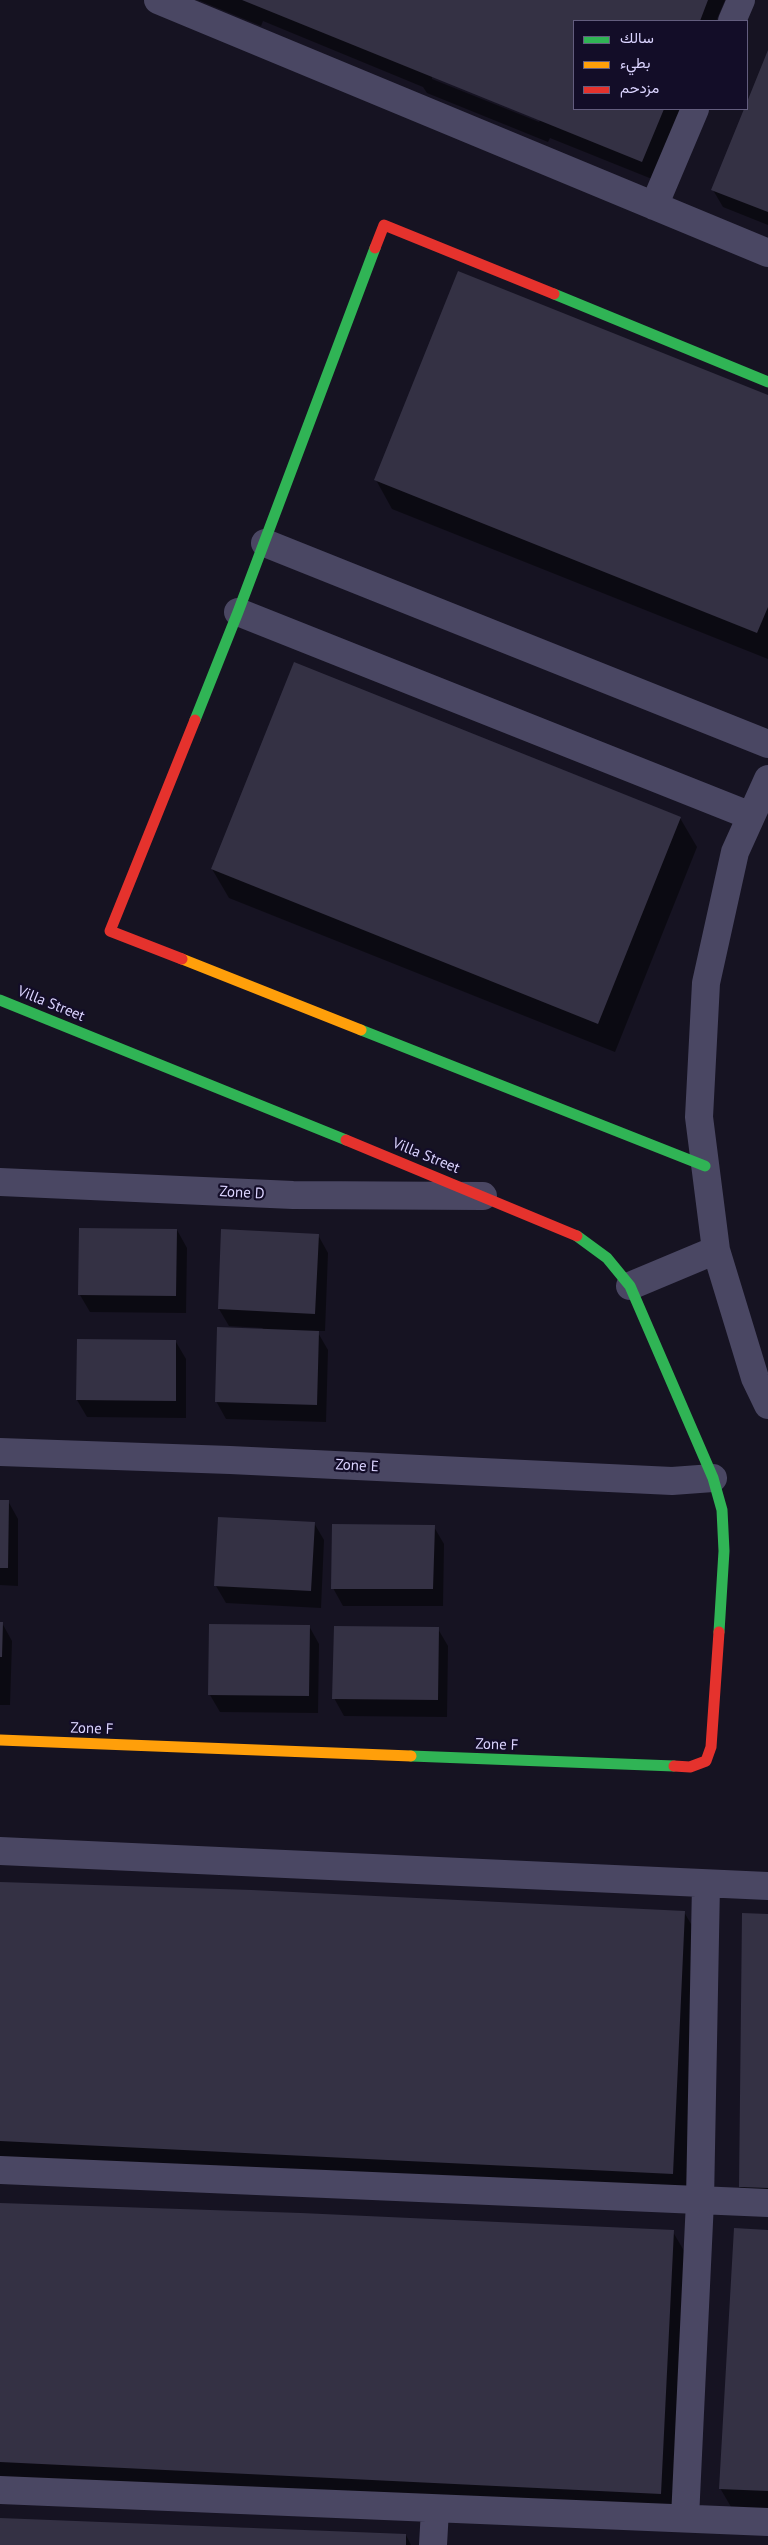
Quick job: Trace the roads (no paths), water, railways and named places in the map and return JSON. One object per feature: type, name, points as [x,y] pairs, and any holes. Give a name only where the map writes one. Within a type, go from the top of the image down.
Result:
[{"type":"street","points":[[158,0],[768,252]]},
{"type":"street","points":[[732,20],[740,0]]},
{"type":"street","points":[[654,206],[695,110]]},
{"type":"street","points":[[705,1166],[110,931],[238,612],[384,225],[768,382]]},
{"type":"street","points":[[264,543],[768,744]]},
{"type":"street","points":[[238,612],[751,816]]},
{"type":"street","points":[[768,779],[735,852],[706,983],[699,1117],[716,1250],[755,1378],[768,1404]]},
{"type":"street","name":"Villa Street","points":[[0,1000],[580,1236],[616,1266],[630,1286],[713,1478]]},
{"type":"street","name":"Zone D","points":[[0,1182],[293,1195],[484,1196]]},
{"type":"street","points":[[630,1286],[716,1250]]},
{"type":"street","name":"Zone E","points":[[0,1452],[230,1460],[672,1481],[713,1478]]},
{"type":"street","name":"Zone F","points":[[0,1740],[690,1767],[706,1761],[713,1733],[724,1551],[722,1510],[713,1478]]},
{"type":"street","points":[[0,1850],[768,1886]]},
{"type":"street","points":[[685,2518],[700,2202],[706,1884]]},
{"type":"street","points":[[0,2170],[700,2202],[768,2203]]},
{"type":"street","points":[[0,2490],[434,2510],[768,2522]]},
{"type":"street","points":[[433,2545],[434,2510]]}]
